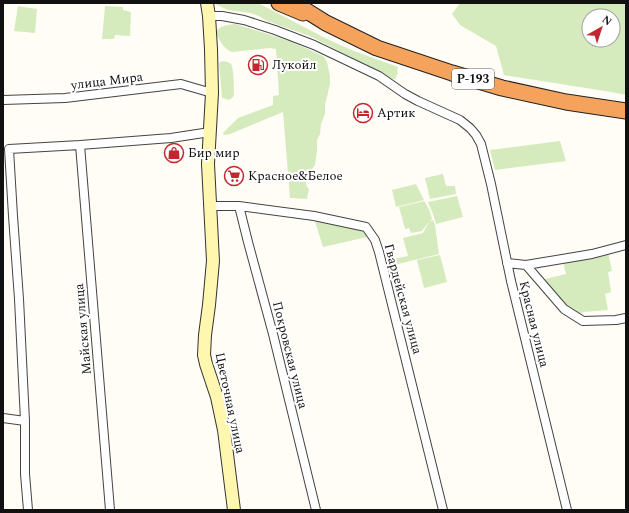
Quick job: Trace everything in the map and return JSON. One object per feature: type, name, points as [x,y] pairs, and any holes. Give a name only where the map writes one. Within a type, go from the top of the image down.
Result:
[{"type":"highway","points":[[279,3],[326,23]]},
{"type":"highway","name":"Р-193","points":[[294,3],[326,23],[377,48],[502,88],[566,102],[626,111]]},
{"type":"street","name":"Цветочная улица","points":[[207,3],[209,16],[212,93],[208,164],[213,251],[204,355],[224,430],[234,510]]},
{"type":"street","name":"Красная улица","points":[[209,16],[222,16],[250,22],[275,30],[328,51],[379,76],[418,101],[460,120],[476,135],[491,184],[507,263],[567,510]]},
{"type":"street","name":"улица Мира","points":[[3,100],[65,98],[181,84],[212,93]]},
{"type":"street","points":[[28,510],[19,299],[13,216],[6,150],[80,146],[171,138],[210,132]]},
{"type":"street","name":"Майская улица","points":[[80,146],[110,510]]},
{"type":"street","name":"Гвардейская улица","points":[[210,206],[239,206],[314,216],[366,227],[371,233],[380,252],[443,510]]},
{"type":"street","name":"Покровская улица","points":[[239,206],[273,334],[316,510]]},
{"type":"street","points":[[507,263],[526,265],[592,254],[626,245]]},
{"type":"street","points":[[526,265],[564,309],[583,321],[616,320],[626,318]]},
{"type":"street","points":[[3,418],[25,421]]},
{"type":"green space","points":[[215,3],[258,3],[329,40],[398,67],[398,73],[395,79],[393,79],[310,36],[267,21],[250,13],[228,10]]},
{"type":"green space","points":[[460,3],[626,3],[626,95],[504,75],[496,46],[460,25],[452,14]]},
{"type":"green space","points":[[18,6],[37,9],[35,33],[14,31]]},
{"type":"green space","points":[[105,6],[123,7],[123,10],[131,12],[130,36],[115,35],[114,39],[102,39]]},
{"type":"green space","points":[[235,24],[290,41],[323,56],[327,62],[330,84],[325,104],[325,114],[317,140],[315,165],[305,179],[309,189],[307,199],[290,198],[283,112],[230,134],[224,135],[223,133],[238,118],[273,105],[273,96],[279,95],[276,49],[270,48],[232,52],[229,51],[222,44],[216,33],[221,27]]},
{"type":"green space","points":[[222,61],[230,63],[233,70],[234,95],[229,100],[222,98],[219,63]]},
{"type":"green space","points":[[560,141],[566,161],[495,170],[490,150]]},
{"type":"green space","points":[[443,174],[446,186],[455,186],[456,194],[430,199],[425,178]]},
{"type":"green space","points":[[416,184],[424,200],[396,207],[392,190]]},
{"type":"green space","points":[[457,196],[463,217],[436,224],[428,202]]},
{"type":"green space","points":[[424,201],[429,209],[432,219],[430,221],[433,220],[435,225],[439,254],[394,265],[393,259],[408,256],[403,238],[423,233],[429,222],[422,231],[411,233],[409,228],[405,229],[399,207]]},
{"type":"green space","points":[[315,221],[367,232],[367,237],[323,247]]},
{"type":"green space","points":[[608,252],[612,271],[608,272],[611,292],[605,294],[608,310],[583,312],[579,315],[565,306],[541,280],[566,274],[563,262]]},
{"type":"green space","points":[[440,255],[447,282],[424,288],[417,260]]},
{"type":"place","name":"Лукойл","points":[[258,65]]},
{"type":"place","name":"Артик","points":[[363,113]]},
{"type":"place","name":"Бир мир","points":[[174,153]]},
{"type":"place","name":"Красное&Белое","points":[[234,176]]}]
